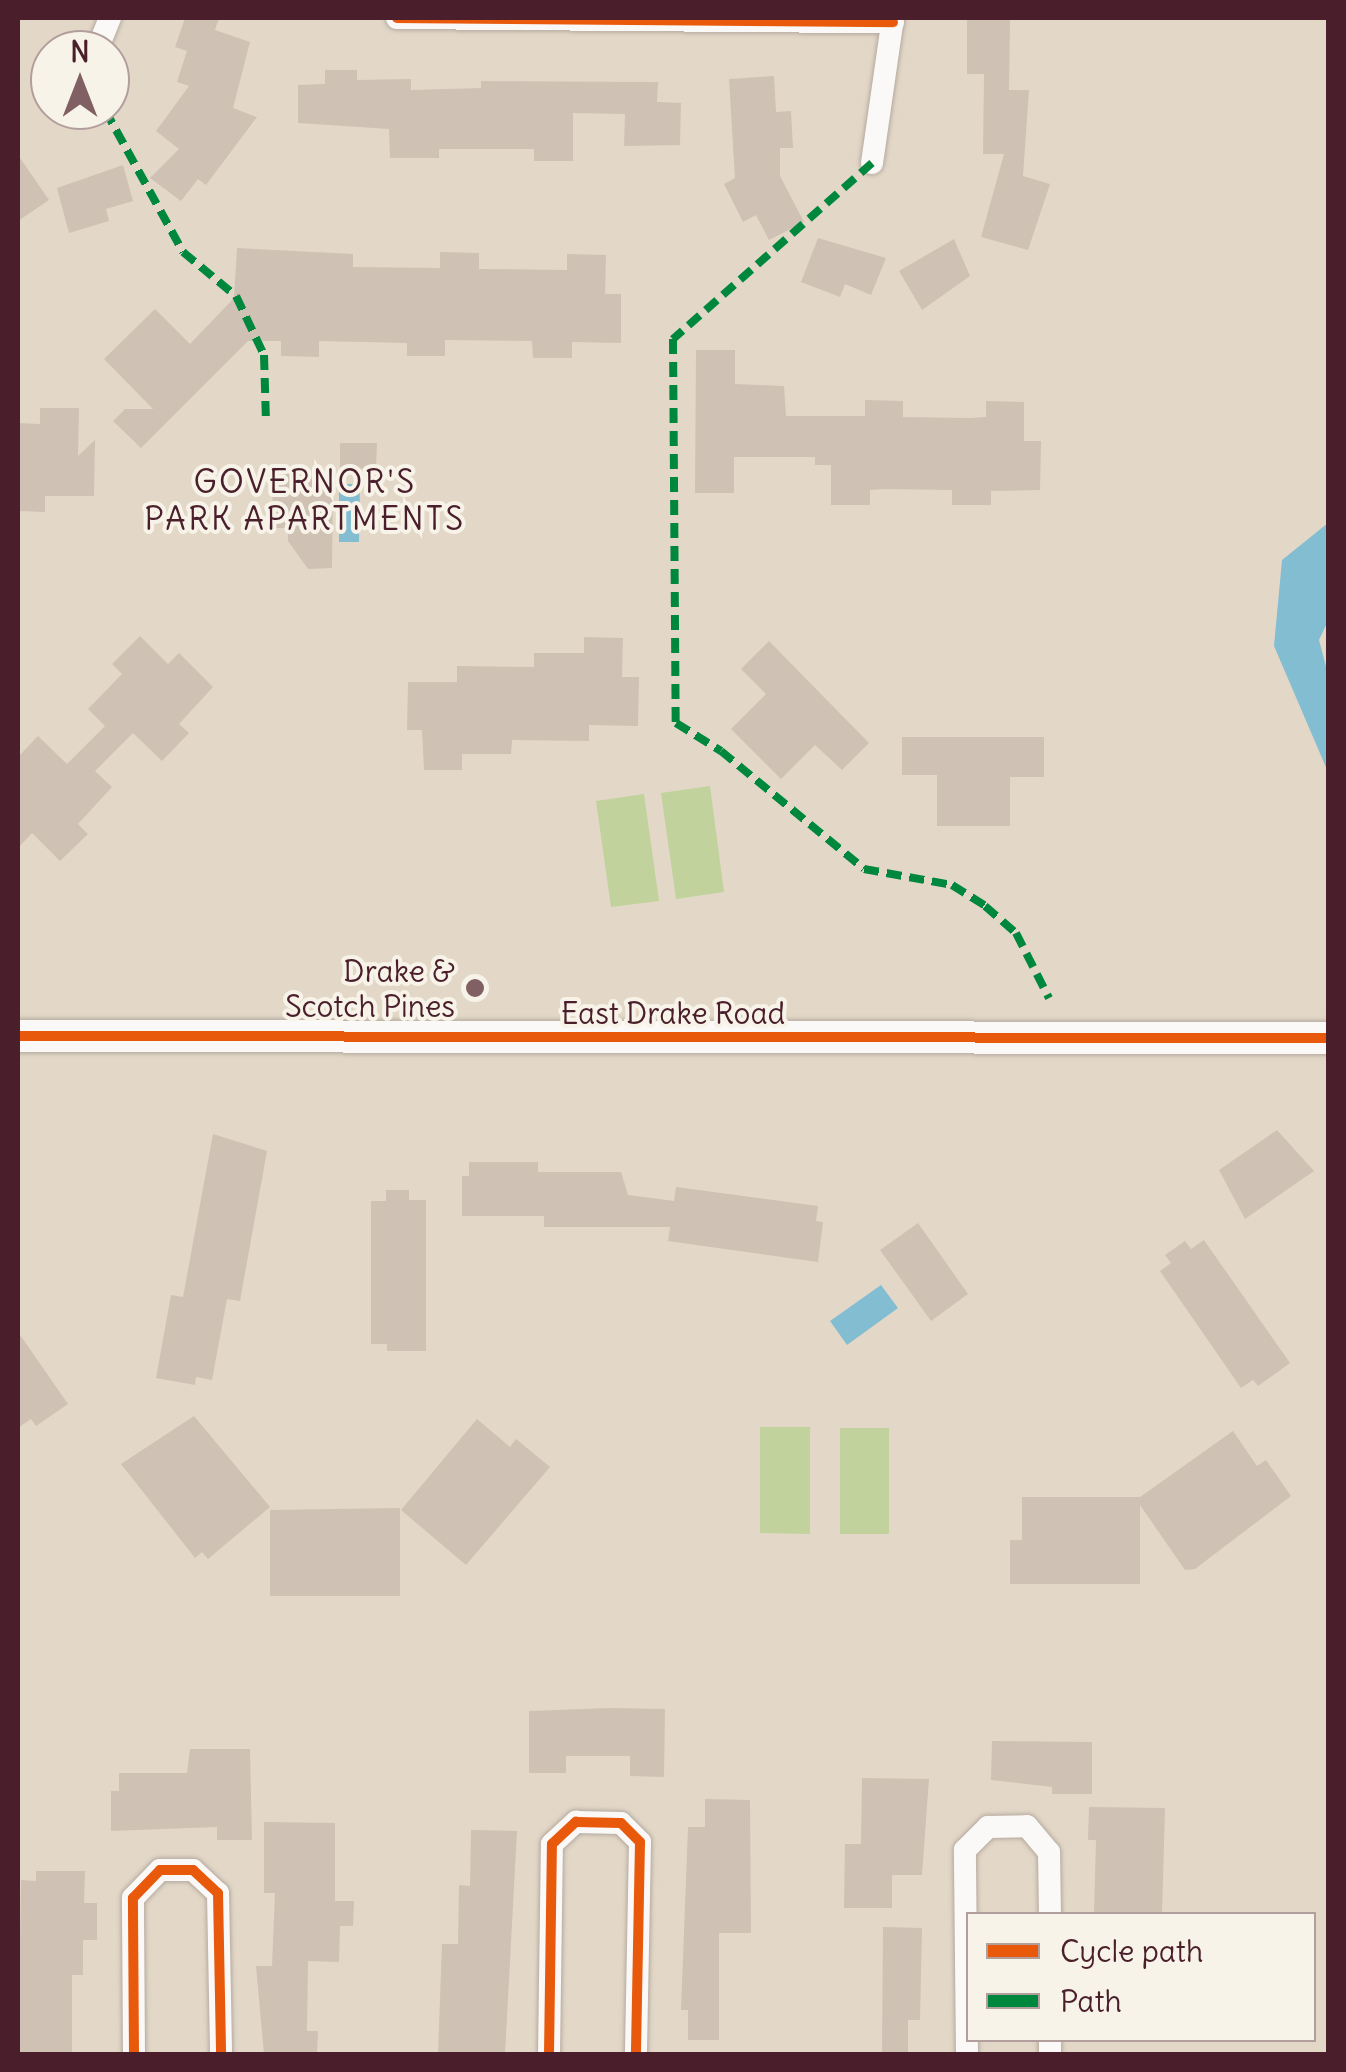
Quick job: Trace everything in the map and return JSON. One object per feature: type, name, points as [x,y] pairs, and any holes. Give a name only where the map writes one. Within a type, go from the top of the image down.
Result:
[{"type":"main road","name":"East Drake Road","points":[[18,1036],[1328,1038]]},
{"type":"street","points":[[397,18],[893,20],[872,163]]},
{"type":"street","points":[[549,2054],[552,1844],[576,1822],[622,1823],[640,1842],[636,2054]]},
{"type":"street","points":[[966,1918],[965,1850],[988,1827],[1027,1826],[1050,1852],[1050,1912]]},
{"type":"street","points":[[134,2054],[133,1898],[160,1870],[193,1870],[218,1893],[221,2054]]},
{"type":"green space","points":[[710,786],[724,892],[676,899],[661,793]]},
{"type":"green space","points":[[644,794],[659,901],[611,907],[596,801]]},
{"type":"green space","points":[[760,1427],[810,1427],[810,1534],[760,1533]]},
{"type":"green space","points":[[840,1428],[889,1428],[889,1534],[840,1534]]},
{"type":"water","points":[[339,484],[360,484],[359,542],[339,542]]},
{"type":"water","points":[[1328,523],[1328,621],[1319,640],[1328,674],[1328,772],[1274,646],[1282,560]]},
{"type":"water","points":[[881,1285],[898,1308],[847,1345],[830,1321]]},
{"type":"building","points":[[185,18],[219,18],[215,30],[250,42],[233,108],[257,117],[206,185],[198,179],[181,201],[150,178],[179,149],[156,131],[189,86],[177,82],[187,51],[175,47]]},
{"type":"building","points":[[967,18],[1010,18],[1009,90],[1029,90],[1023,176],[1050,184],[1028,250],[981,237],[1004,154],[983,154],[984,74],[967,74]]},
{"type":"building","points":[[325,70],[357,70],[357,80],[411,79],[411,90],[481,88],[481,81],[658,82],[657,102],[681,103],[680,145],[624,146],[625,114],[573,113],[573,161],[534,161],[534,149],[439,149],[439,158],[390,158],[389,129],[298,123],[298,85],[325,84]]},
{"type":"building","points":[[774,76],[776,112],[791,111],[793,148],[780,148],[780,176],[804,222],[769,240],[756,215],[743,222],[724,184],[735,178],[729,79]]},
{"type":"building","points":[[18,155],[49,200],[18,221]]},
{"type":"building","points":[[123,165],[133,201],[106,209],[109,221],[69,233],[57,188]]},
{"type":"building","points":[[818,238],[886,258],[871,295],[845,284],[840,297],[801,282]]},
{"type":"building","points":[[954,239],[970,276],[922,310],[899,271]]},
{"type":"building","points":[[237,248],[353,254],[353,267],[440,268],[440,252],[479,253],[479,269],[567,270],[567,254],[606,255],[605,294],[621,294],[621,343],[572,342],[572,358],[533,358],[532,341],[445,340],[445,356],[407,356],[407,343],[319,341],[319,357],[281,356],[281,341],[248,341],[141,448],[113,421],[125,409],[153,409],[104,359],[155,309],[190,344],[234,298]]},
{"type":"building","points":[[696,350],[735,350],[735,384],[784,386],[786,416],[865,416],[865,400],[903,401],[903,417],[970,418],[986,417],[986,401],[1024,402],[1024,441],[1041,441],[1040,490],[991,491],[991,505],[952,505],[952,490],[870,490],[870,505],[831,505],[831,465],[815,465],[815,457],[734,457],[734,493],[695,493]]},
{"type":"building","points":[[40,408],[79,408],[78,456],[95,440],[94,496],[45,496],[45,512],[18,511],[18,423],[40,424]]},
{"type":"building","points":[[340,443],[377,443],[376,469],[340,468]]},
{"type":"building","points":[[333,472],[332,568],[308,569],[288,541],[288,528],[273,528],[272,473]]},
{"type":"building","points":[[140,636],[168,664],[179,653],[213,687],[179,724],[189,733],[162,761],[133,733],[95,771],[112,787],[78,824],[88,834],[60,861],[32,833],[18,848],[18,757],[38,736],[67,764],[105,726],[88,709],[122,674],[112,664]]},
{"type":"building","points":[[584,637],[623,638],[622,677],[639,677],[638,726],[589,725],[589,741],[512,740],[511,754],[462,754],[462,770],[424,770],[422,730],[407,730],[408,682],[457,682],[457,666],[534,667],[534,653],[584,653]]},
{"type":"building","points":[[769,641],[869,743],[842,770],[815,745],[781,779],[731,729],[766,694],[741,669]]},
{"type":"building","points":[[902,737],[1044,737],[1044,777],[1010,777],[1010,826],[937,826],[937,775],[902,775]]},
{"type":"building","points":[[1277,1130],[1314,1171],[1245,1219],[1219,1170]]},
{"type":"building","points":[[213,1134],[267,1151],[240,1301],[227,1299],[212,1380],[196,1377],[195,1385],[156,1378],[171,1295],[183,1297]]},
{"type":"building","points":[[469,1162],[538,1162],[538,1172],[621,1172],[628,1195],[674,1201],[676,1187],[818,1206],[816,1221],[823,1222],[818,1262],[668,1241],[670,1227],[544,1227],[544,1216],[462,1216],[462,1176],[469,1176]]},
{"type":"building","points":[[386,1190],[409,1190],[409,1200],[426,1200],[426,1351],[387,1351],[387,1344],[371,1344],[371,1201],[386,1201]]},
{"type":"building","points":[[918,1223],[968,1294],[931,1321],[880,1250]]},
{"type":"building","points":[[1204,1240],[1290,1363],[1258,1386],[1253,1380],[1241,1388],[1160,1271],[1171,1263],[1165,1255],[1185,1241],[1191,1249]]},
{"type":"building","points":[[18,1332],[68,1404],[36,1426],[31,1419],[18,1428]]},
{"type":"building","points":[[194,1416],[270,1507],[208,1559],[202,1552],[195,1558],[121,1464]]},
{"type":"building","points":[[477,1419],[510,1447],[516,1439],[550,1467],[466,1565],[401,1510]]},
{"type":"building","points":[[1233,1431],[1257,1466],[1266,1460],[1291,1496],[1195,1569],[1185,1570],[1140,1505],[1140,1584],[1010,1584],[1010,1540],[1022,1540],[1022,1497],[1140,1497]]},
{"type":"building","points":[[400,1508],[400,1596],[270,1596],[270,1510]]},
{"type":"building","points":[[665,1709],[664,1777],[630,1776],[630,1756],[566,1756],[566,1773],[529,1773],[529,1711]]},
{"type":"building","points":[[992,1741],[1092,1742],[1092,1794],[1052,1794],[1052,1787],[991,1780]]},
{"type":"building","points":[[190,1749],[250,1749],[252,1840],[217,1840],[217,1827],[111,1831],[111,1791],[119,1791],[119,1773],[187,1773]]},
{"type":"building","points":[[862,1778],[929,1779],[922,1875],[892,1875],[892,1908],[844,1908],[845,1844],[861,1844]]},
{"type":"building","points":[[705,1799],[750,1800],[751,1933],[719,1933],[719,2040],[688,2040],[688,2010],[681,2010],[688,1827],[705,1827]]},
{"type":"building","points":[[1089,1807],[1165,1808],[1162,1912],[1094,1912],[1096,1840],[1088,1840]]},
{"type":"building","points":[[264,1822],[335,1823],[335,1901],[354,1901],[353,1926],[340,1926],[339,1962],[308,1961],[307,2031],[318,2031],[317,2054],[264,2054],[256,1966],[272,1966],[275,1893],[264,1893]]},
{"type":"building","points":[[471,1830],[517,1831],[505,2054],[438,2054],[442,1944],[458,1944],[459,1885],[470,1886]]},
{"type":"building","points":[[36,1871],[85,1871],[84,1903],[97,1903],[97,1940],[83,1940],[83,1975],[72,1975],[72,2054],[18,2054],[21,1880],[36,1881]]},
{"type":"building","points":[[883,1927],[922,1928],[920,2020],[908,2020],[908,2054],[882,2054]]},
{"type":"marked path","points":[[116,130],[183,252],[236,296],[264,355],[266,424]]},
{"type":"marked path","points":[[872,163],[673,339],[676,723],[721,751],[864,869],[952,885],[985,906],[1016,933],[1049,998]]},
{"type":"cycle path","points":[[397,18],[893,22]]},
{"type":"cycle path","points":[[18,1036],[1328,1038]]},
{"type":"cycle path","points":[[549,2054],[552,1844],[576,1822],[621,1823],[640,1842],[636,2054]]},
{"type":"cycle path","points":[[134,2054],[133,1898],[160,1870],[193,1870],[218,1893],[221,2054]]},
{"type":"place","name":"Drake & Scotch Pines","points":[[475,988]]},
{"type":"district","name":"GOVERNOR'S PARK APARTMENTS","points":[[305,502]]}]
